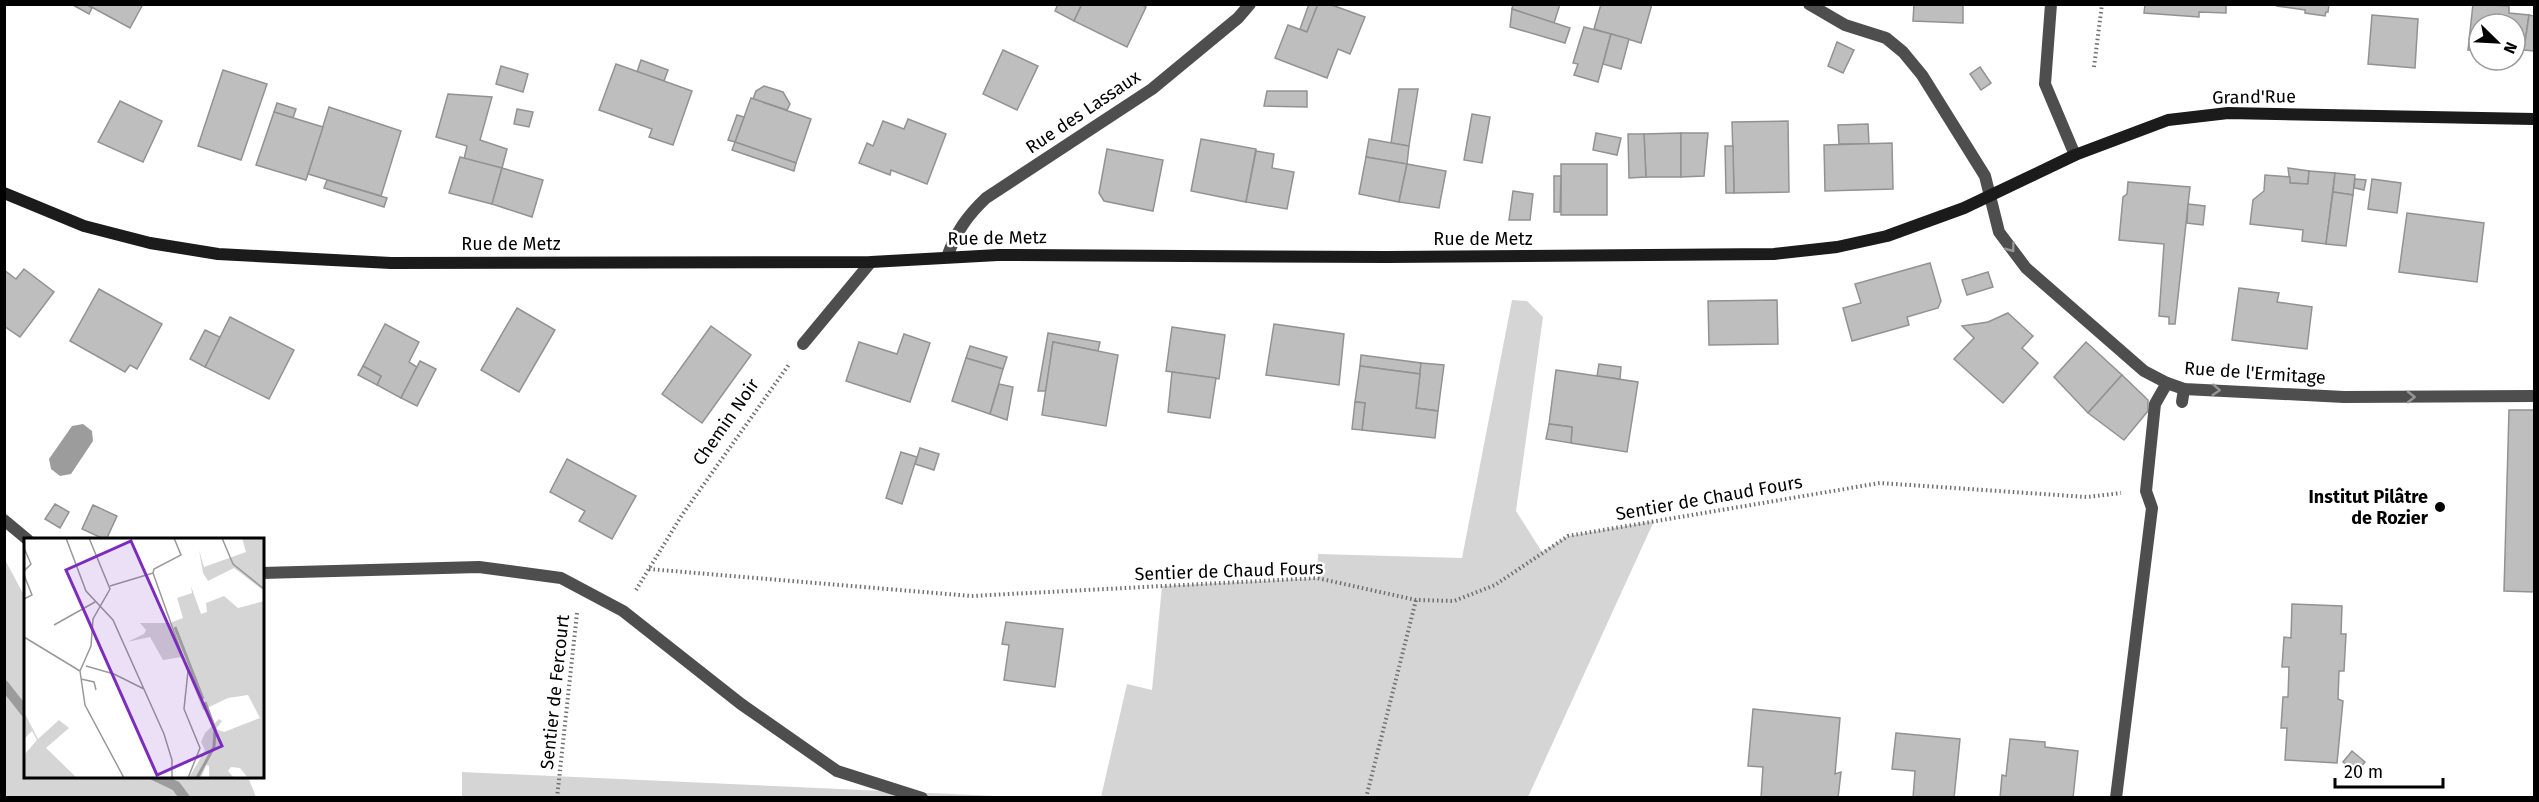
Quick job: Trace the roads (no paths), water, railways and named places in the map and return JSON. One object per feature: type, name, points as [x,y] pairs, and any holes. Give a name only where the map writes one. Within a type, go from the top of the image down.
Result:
[{"type":"main road","name":"Grand'Rue","points":[[1990,194],[2075,155],[2168,120],[2228,112],[2535,119]]},
{"type":"main road","name":"Rue de Metz","points":[[4,193],[95,229],[150,243],[250,256],[391,263],[871,262],[998,255],[1580,257],[1774,254],[1837,247],[1887,236],[1944,216],[1990,194]]},
{"type":"street","name":"Rue des Lassaux","points":[[947,257],[954,237],[966,217],[986,198],[1152,89],[1238,18],[1250,4]]},
{"type":"street","name":"Rue de l'Ermitage","points":[[1809,4],[1845,25],[1886,38],[1903,52],[1922,75],[1985,176],[1999,232],[2026,268],[2144,371],[2184,389],[2344,397],[2535,396]]},
{"type":"street","points":[[2050,4],[2045,84],[2075,155]]},
{"type":"street","points":[[803,344],[871,262]]},
{"type":"street","points":[[2116,798],[2152,508],[2146,491],[2155,404],[2167,383]]},
{"type":"street","points":[[2182,402],[2184,389]]},
{"type":"street","points":[[4,519],[26,538]]},
{"type":"street","points":[[264,573],[479,567],[561,578],[624,611],[741,704],[837,771],[922,798]]},
{"type":"waterway","points":[[4,685],[24,710]]},
{"type":"waterway","points":[[159,778],[176,786],[185,798]]},
{"type":"place","name":"Institut Pilâtre de Rozier","points":[[2440,507]]}]
